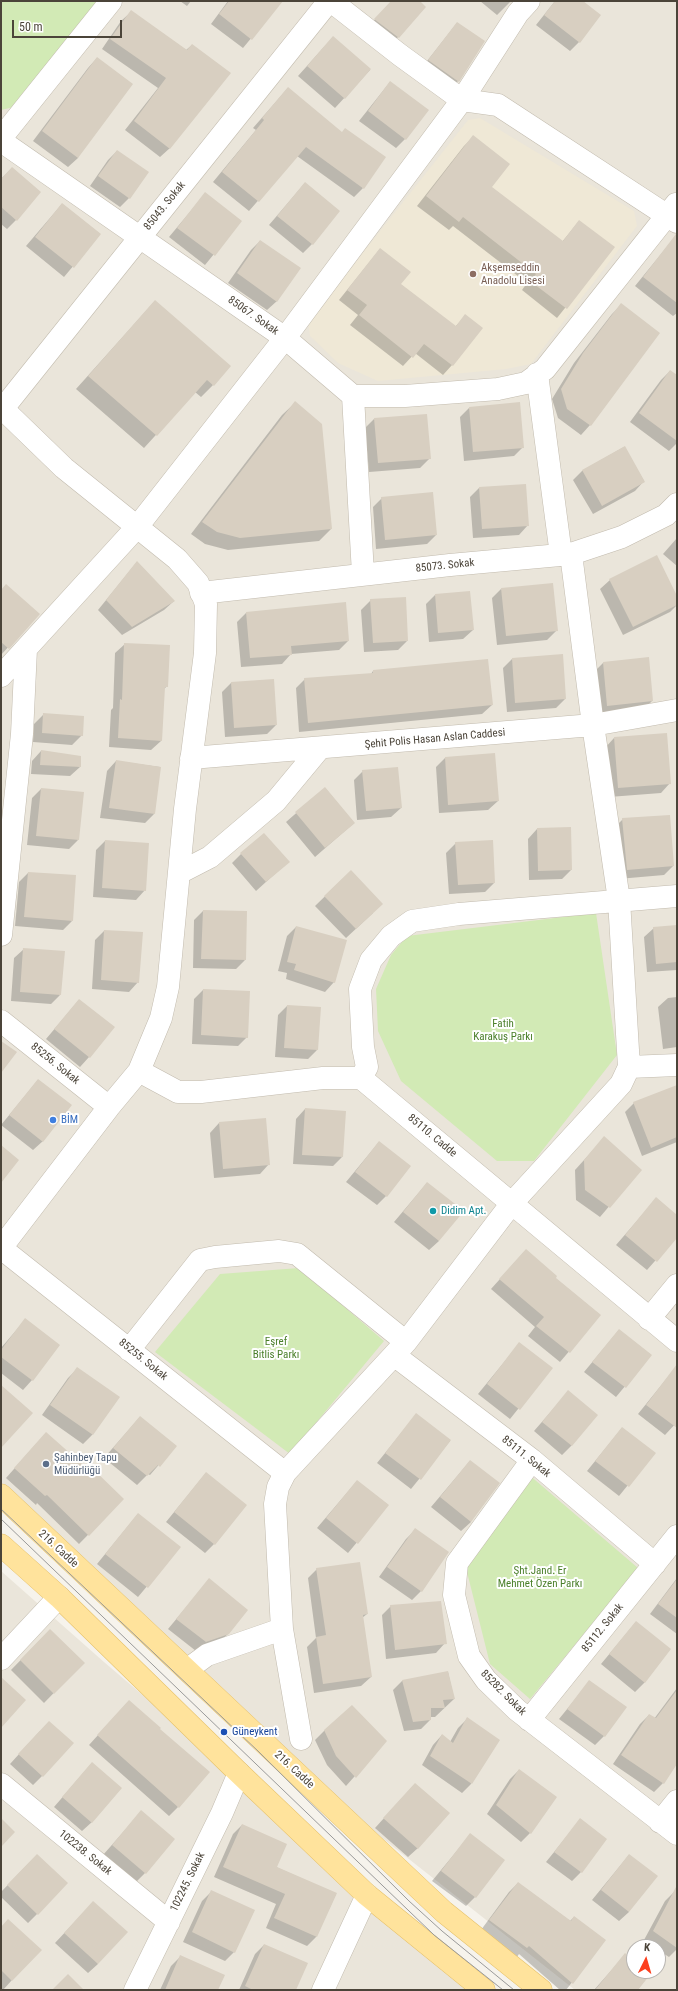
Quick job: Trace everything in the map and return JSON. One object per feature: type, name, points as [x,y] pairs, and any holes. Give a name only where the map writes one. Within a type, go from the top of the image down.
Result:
[{"type":"main road","name":"216. Cadde","points":[[1,1495],[188,1669],[444,1912],[540,1990]]},
{"type":"main road","points":[[1,1545],[59,1597],[239,1773],[368,1895],[484,1990]]},
{"type":"street","points":[[1,138],[111,1]]},
{"type":"street","points":[[1,676],[137,527],[285,338],[462,100],[518,13],[529,1]]},
{"type":"street","points":[[324,3],[462,100],[498,105],[674,213],[545,369],[526,383],[498,389],[405,396],[353,396],[363,574]]},
{"type":"street","name":"85043. Sokak","points":[[2,410],[140,238],[324,3]]},
{"type":"street","name":"85067. Sokak","points":[[1,141],[285,338],[353,396]]},
{"type":"street","points":[[301,1739],[282,1629],[275,1504],[278,1487],[285,1473],[400,1349],[512,1203],[621,1084],[629,1067],[619,900],[593,725],[537,374]]},
{"type":"street","points":[[1,1248],[109,1107],[139,1071],[161,1018],[168,987],[191,758],[205,653],[206,604],[198,583],[177,560],[64,468],[2,410]]},
{"type":"street","name":"85073. Sokak","points":[[201,593],[363,574],[566,554],[622,537],[666,515],[677,504]]},
{"type":"street","points":[[1,935],[22,734],[26,649]]},
{"type":"street","name":"Şehit Polis Hasan Aslan Caddesi","points":[[191,758],[593,725],[677,710]]},
{"type":"street","points":[[179,873],[210,857],[276,801],[320,748]]},
{"type":"street","points":[[139,1071],[178,1092],[201,1092],[323,1078],[361,1078],[367,1067],[363,1047],[360,989],[372,960],[391,936],[412,921],[459,914],[677,896]]},
{"type":"street","name":"85256. Sokak","points":[[1,1021],[109,1107]]},
{"type":"street","points":[[629,1067],[677,1065]]},
{"type":"street","name":"85110. Cadde","points":[[361,1078],[677,1341]]},
{"type":"street","name":"85255. Sokak","points":[[1,1248],[285,1473]]},
{"type":"street","name":"85111. Sokak","points":[[130,1350],[200,1260],[215,1257],[279,1251],[297,1254],[400,1349],[655,1564]]},
{"type":"street","points":[[649,1319],[677,1285]]},
{"type":"street","name":"85282. Sokak","points":[[532,1460],[457,1563],[454,1595],[460,1626],[469,1656],[486,1680],[517,1710],[669,1828]]},
{"type":"street","name":"85112. Sokak","points":[[529,1720],[677,1536]]},
{"type":"street","points":[[1,1658],[59,1597]]},
{"type":"street","points":[[188,1669],[207,1655],[282,1629]]},
{"type":"street","name":"102245. Sokak","points":[[135,1990],[222,1813],[239,1773]]},
{"type":"street","name":"102238. Sokak","points":[[1,1784],[169,1922]]},
{"type":"street","points":[[669,1828],[677,1802]]},
{"type":"street","points":[[323,1990],[368,1895]]},
{"type":"shaded area","points":[[1,1],[677,1],[677,1990],[575,1990],[348,1811],[1,1489]]},
{"type":"shaded area","name":"Akşemseddin Anadolu Lisesi","points":[[480,118],[634,211],[637,226],[531,364],[506,369],[378,381],[338,363],[310,336],[308,322],[468,120]]},
{"type":"shaded area","points":[[1,1571],[104,1662],[488,1990],[1,1990]]},
{"type":"green space","points":[[1,1],[97,1],[18,106],[1,110]]},
{"type":"green space","name":"Fatih Karakuş Parkı","points":[[596,913],[617,1055],[534,1161],[497,1161],[401,1081],[378,1031],[376,989],[391,955],[407,936]]},
{"type":"green space","name":"Eşref Bitlis Parkı","points":[[299,1268],[384,1341],[290,1454],[155,1352],[220,1274]]},
{"type":"green space","name":"Şht.Jand. Er Mehmet Özen Parkı","points":[[528,1474],[638,1568],[530,1699],[490,1664],[465,1564]]},
{"type":"building","points":[[229,1],[283,1],[252,40],[219,14]]},
{"type":"building","points":[[391,1],[420,1],[426,7],[399,38],[374,19]]},
{"type":"building","points":[[555,1],[583,1],[601,15],[580,43],[544,15]]},
{"type":"building","points":[[131,10],[187,50],[192,44],[231,73],[170,149],[134,121],[166,78],[110,39]]},
{"type":"building","points":[[457,22],[485,41],[459,82],[428,60]]},
{"type":"building","points":[[333,36],[371,69],[345,99],[307,66]]},
{"type":"building","points":[[97,57],[133,84],[78,158],[42,131]]},
{"type":"building","points":[[390,81],[429,110],[406,140],[368,111]]},
{"type":"building","points":[[288,87],[342,132],[345,128],[386,157],[364,189],[306,147],[259,202],[222,172],[264,120],[262,118]]},
{"type":"building","points":[[473,135],[510,164],[492,187],[563,241],[579,220],[615,247],[567,309],[530,281],[536,274],[463,217],[459,222],[426,196]]},
{"type":"building","points":[[117,150],[149,172],[130,199],[98,176]]},
{"type":"building","points":[[12,167],[41,192],[17,221],[1,207],[1,179]]},
{"type":"building","points":[[305,182],[340,211],[313,245],[277,216]]},
{"type":"building","points":[[205,192],[242,221],[215,256],[177,228]]},
{"type":"building","points":[[62,203],[101,234],[74,268],[35,237]]},
{"type":"building","points":[[677,234],[677,303],[643,277]]},
{"type":"building","points":[[260,240],[301,268],[277,302],[237,273]]},
{"type":"building","points":[[380,248],[411,272],[401,284],[456,326],[465,314],[483,328],[453,366],[424,344],[413,358],[359,315],[367,305],[347,290]]},
{"type":"building","points":[[155,300],[231,366],[214,386],[207,380],[157,436],[88,376]]},
{"type":"building","points":[[621,303],[660,333],[591,426],[567,409],[561,389],[583,353]]},
{"type":"building","points":[[670,370],[677,375],[677,441],[639,413]]},
{"type":"building","points":[[295,401],[322,424],[332,529],[240,538],[217,532],[202,522]]},
{"type":"building","points":[[520,402],[524,448],[473,452],[469,407]]},
{"type":"building","points":[[427,414],[431,459],[378,463],[374,418]]},
{"type":"building","points":[[625,446],[645,482],[602,506],[582,470]]},
{"type":"building","points":[[526,484],[529,526],[482,529],[479,487]]},
{"type":"building","points":[[433,492],[437,535],[385,540],[381,497]]},
{"type":"building","points":[[657,555],[677,596],[677,605],[633,627],[609,579]]},
{"type":"building","points":[[137,561],[175,601],[132,627],[106,600]]},
{"type":"building","points":[[553,583],[558,631],[506,636],[501,588]]},
{"type":"building","points":[[6,584],[40,614],[9,649],[1,642],[1,590]]},
{"type":"building","points":[[470,591],[474,630],[438,633],[435,594]]},
{"type":"building","points":[[406,597],[408,641],[373,643],[370,599]]},
{"type":"building","points":[[346,602],[349,641],[291,646],[292,655],[250,658],[246,612]]},
{"type":"building","points":[[124,643],[170,645],[168,687],[165,687],[162,741],[118,738],[120,699],[122,700]]},
{"type":"building","points":[[563,654],[566,699],[515,703],[512,658]]},
{"type":"building","points":[[649,657],[653,701],[607,706],[603,662]]},
{"type":"building","points":[[488,659],[493,705],[308,723],[304,678],[373,673],[373,670]]},
{"type":"building","points":[[274,679],[277,725],[234,728],[231,682]]},
{"type":"building","points":[[43,713],[84,716],[83,736],[42,733]]},
{"type":"building","points":[[667,733],[671,784],[618,788],[614,737]]},
{"type":"building","points":[[41,750],[81,756],[81,767],[40,765]]},
{"type":"building","points":[[495,753],[499,801],[448,805],[445,757]]},
{"type":"building","points":[[116,760],[161,767],[155,814],[109,808]]},
{"type":"building","points":[[398,767],[402,808],[366,811],[362,770]]},
{"type":"building","points":[[325,787],[355,823],[325,848],[295,812]]},
{"type":"building","points":[[41,788],[84,792],[79,840],[36,836]]},
{"type":"building","points":[[670,815],[674,866],[627,870],[622,818]]},
{"type":"building","points":[[571,827],[572,870],[538,871],[537,828]]},
{"type":"building","points":[[264,833],[290,862],[266,882],[240,853]]},
{"type":"building","points":[[105,840],[149,843],[146,891],[102,888]]},
{"type":"building","points":[[493,840],[495,883],[458,885],[455,842]]},
{"type":"building","points":[[351,870],[383,904],[356,929],[324,896]]},
{"type":"building","points":[[28,872],[76,875],[73,921],[24,917]]},
{"type":"building","points":[[203,910],[247,911],[246,960],[201,959]]},
{"type":"building","points":[[677,925],[677,962],[656,964],[653,927]]},
{"type":"building","points":[[296,926],[347,940],[335,983],[294,970],[296,964],[287,962]]},
{"type":"building","points":[[104,930],[143,932],[139,983],[101,980]]},
{"type":"building","points":[[23,948],[65,951],[61,995],[20,992]]},
{"type":"building","points":[[203,989],[250,991],[248,1038],[201,1035]]},
{"type":"building","points":[[79,999],[115,1027],[90,1058],[54,1029]]},
{"type":"building","points":[[287,1005],[321,1007],[318,1050],[284,1048]]},
{"type":"building","points":[[1,1041],[17,1052],[1,1073]]},
{"type":"building","points":[[38,1079],[72,1105],[43,1142],[9,1115]]},
{"type":"building","points":[[677,1085],[677,1137],[651,1148],[633,1102]]},
{"type":"building","points":[[305,1108],[346,1111],[343,1157],[302,1155]]},
{"type":"building","points":[[266,1118],[270,1165],[223,1169],[219,1122]]},
{"type":"building","points":[[604,1136],[642,1170],[610,1208],[585,1190],[584,1160]]},
{"type":"building","points":[[379,1141],[411,1166],[387,1197],[355,1172]]},
{"type":"building","points":[[1,1145],[19,1160],[1,1183]]},
{"type":"building","name":"Didim Apt.","points":[[427,1182],[464,1211],[439,1241],[403,1212]]},
{"type":"building","points":[[656,1197],[677,1215],[677,1238],[657,1262],[625,1235]]},
{"type":"building","points":[[526,1249],[557,1276],[556,1278],[601,1315],[570,1353],[536,1326],[544,1317],[499,1279]]},
{"type":"building","points":[[25,1318],[60,1345],[33,1381],[1,1357],[1,1350]]},
{"type":"building","points":[[619,1329],[652,1355],[626,1388],[592,1362]]},
{"type":"building","points":[[519,1342],[553,1368],[520,1410],[487,1384]]},
{"type":"building","points":[[677,1364],[677,1428],[646,1405]]},
{"type":"building","points":[[77,1367],[120,1397],[93,1435],[50,1405]]},
{"type":"building","points":[[1,1385],[33,1413],[1,1448]]},
{"type":"building","points":[[568,1390],[598,1415],[572,1446],[542,1422]]},
{"type":"building","points":[[416,1413],[451,1440],[421,1480],[385,1453]]},
{"type":"building","points":[[140,1416],[177,1446],[160,1467],[158,1465],[147,1476],[113,1448]]},
{"type":"building","points":[[622,1427],[656,1453],[629,1487],[595,1461]]},
{"type":"building","points":[[46,1432],[90,1471],[92,1468],[124,1499],[89,1536],[47,1495],[45,1496],[14,1468]]},
{"type":"building","points":[[470,1460],[500,1483],[471,1522],[440,1497]]},
{"type":"building","points":[[206,1472],[247,1505],[215,1545],[174,1512]]},
{"type":"building","points":[[357,1480],[389,1505],[358,1544],[326,1518]]},
{"type":"building","points":[[138,1513],[181,1547],[148,1588],[105,1554]]},
{"type":"building","points":[[415,1528],[449,1552],[422,1592],[387,1567]]},
{"type":"building","points":[[360,1562],[368,1614],[363,1615],[372,1677],[323,1684],[316,1637],[326,1635],[316,1568]]},
{"type":"building","points":[[209,1578],[248,1610],[229,1634],[206,1642],[176,1619]]},
{"type":"building","points":[[677,1579],[677,1618],[658,1604]]},
{"type":"building","points":[[441,1601],[447,1644],[395,1650],[390,1605]]},
{"type":"building","points":[[636,1621],[671,1649],[645,1683],[609,1654]]},
{"type":"building","points":[[50,1629],[85,1663],[54,1694],[20,1660]]},
{"type":"building","points":[[448,1671],[455,1699],[443,1700],[445,1708],[431,1708],[431,1720],[413,1722],[402,1680]]},
{"type":"building","points":[[1,1677],[26,1700],[1,1728]]},
{"type":"building","points":[[589,1680],[627,1707],[605,1737],[567,1709]]},
{"type":"building","points":[[677,1690],[677,1764],[664,1784],[621,1755],[649,1714],[656,1718]]},
{"type":"building","points":[[129,1700],[210,1772],[179,1808],[97,1735]]},
{"type":"building","points":[[352,1705],[387,1741],[356,1778],[336,1756],[324,1730]]},
{"type":"building","points":[[467,1717],[500,1740],[472,1784],[430,1756],[442,1734],[453,1743]]},
{"type":"building","points":[[49,1721],[74,1743],[43,1777],[18,1754]]},
{"type":"building","points":[[92,1762],[122,1788],[92,1823],[62,1797]]},
{"type":"building","points":[[519,1769],[557,1797],[531,1834],[496,1805]]},
{"type":"building","points":[[415,1783],[450,1813],[418,1849],[383,1818]]},
{"type":"building","points":[[141,1810],[175,1839],[146,1874],[112,1845]]},
{"type":"building","points":[[1,1818],[15,1832],[1,1847]]},
{"type":"building","points":[[580,1818],[607,1839],[582,1873],[554,1852]]},
{"type":"building","points":[[242,1824],[287,1844],[277,1867],[337,1893],[317,1937],[274,1918],[285,1894],[223,1867]]},
{"type":"building","points":[[470,1833],[505,1860],[476,1898],[441,1871]]},
{"type":"building","points":[[37,1854],[68,1883],[38,1915],[7,1885]]},
{"type":"building","points":[[629,1854],[658,1876],[629,1912],[601,1890]]},
{"type":"building","points":[[518,1882],[571,1921],[574,1916],[606,1940],[573,1984],[529,1946],[527,1948],[489,1920]]},
{"type":"building","points":[[677,1885],[677,1948],[653,1931]]},
{"type":"building","points":[[211,1890],[255,1910],[235,1953],[192,1932]]},
{"type":"building","points":[[93,1901],[128,1932],[98,1964],[64,1933]]},
{"type":"building","points":[[8,1919],[42,1950],[12,1981],[1,1970],[1,1927]]},
{"type":"building","points":[[264,1944],[308,1963],[296,1990],[253,1990],[245,1986]]},
{"type":"building","points":[[625,1953],[626,1979],[647,1979],[638,1990],[595,1990]]},
{"type":"building","points":[[180,1955],[225,1975],[218,1990],[165,1990]]},
{"type":"building","points":[[68,1974],[84,1990],[52,1990]]},
{"type":"tram line","points":[[1,1509],[258,1751],[409,1901],[442,1931],[514,1990]]},
{"type":"tram line","points":[[1,1519],[434,1935],[503,1990]]},
{"type":"place","name":"Akşemseddin Anadolu Lisesi","points":[[473,274]]},
{"type":"place","name":"BİM","points":[[53,1120]]},
{"type":"place","name":"Didim Apt.","points":[[433,1211]]},
{"type":"place","name":"Şahinbey Tapu Müdürlüğü","points":[[46,1464]]},
{"type":"place","name":"Güneykent","points":[[224,1732]]}]
